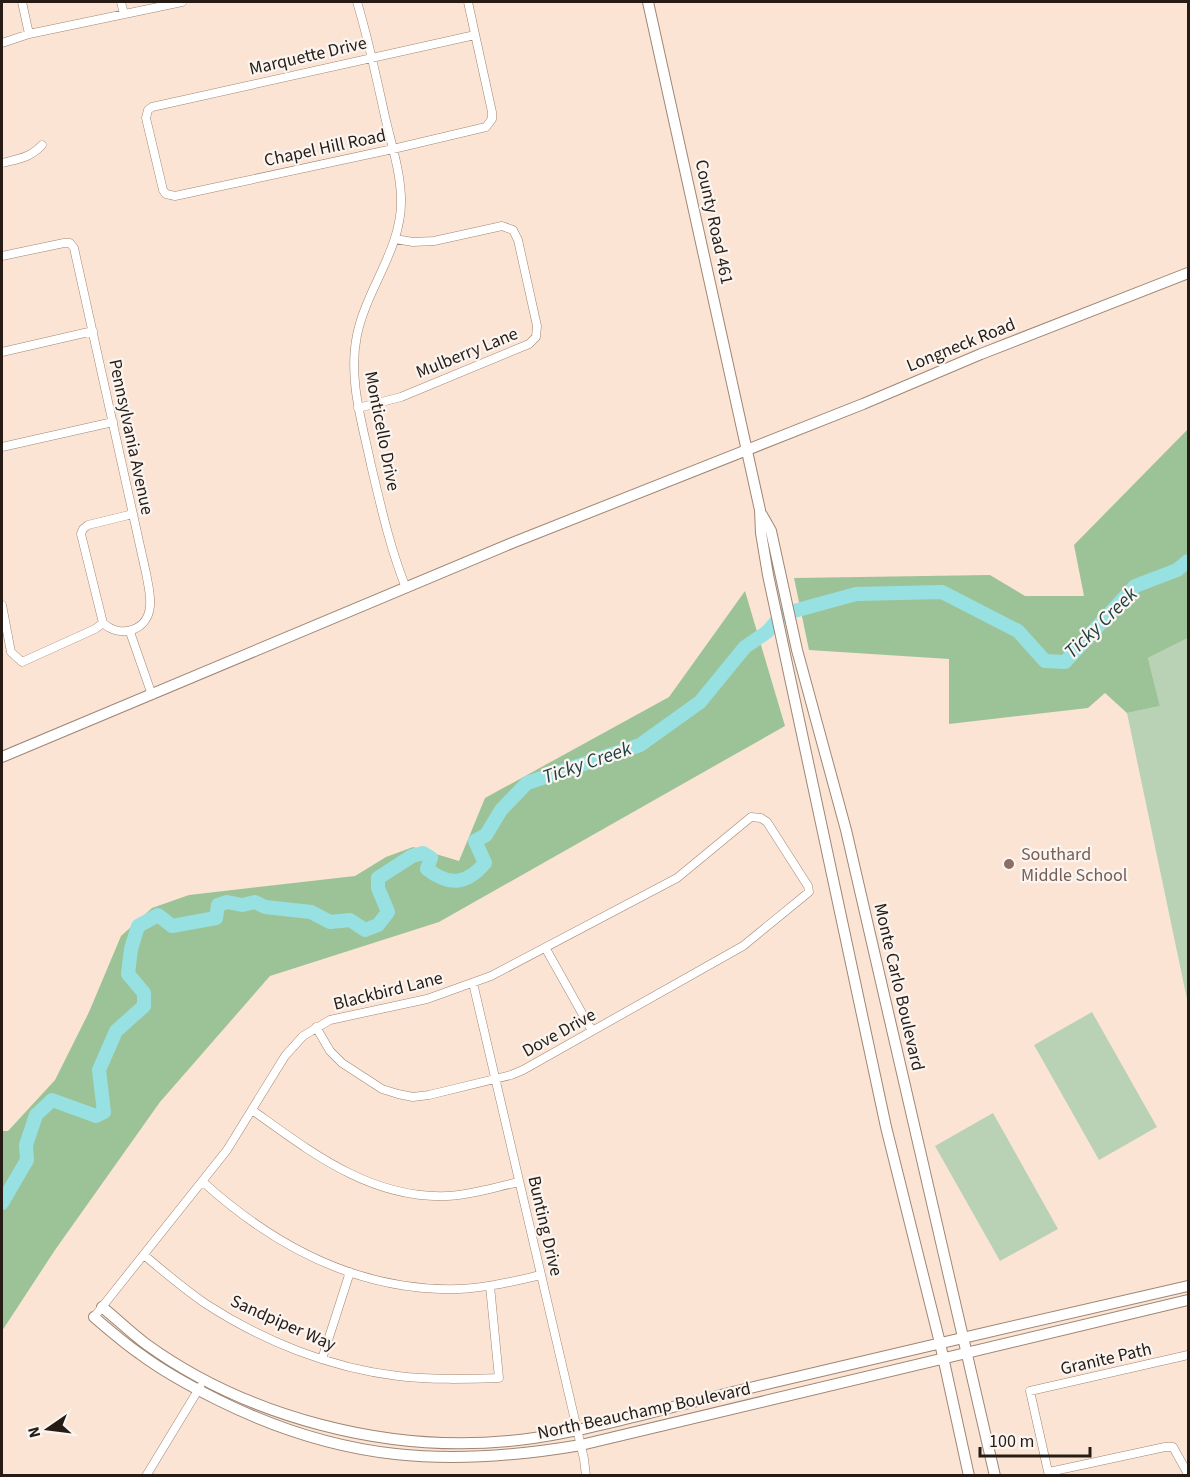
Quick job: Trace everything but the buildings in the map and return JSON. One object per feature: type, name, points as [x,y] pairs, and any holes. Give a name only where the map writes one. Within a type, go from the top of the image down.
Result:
[{"type":"street","points":[[22,2],[29,34]]},
{"type":"street","points":[[121,2],[124,14]]},
{"type":"street","points":[[2,44],[29,34],[182,2]]},
{"type":"street","name":"Monticello Drive","points":[[357,2],[393,149],[401,198],[395,239],[362,315],[357,336],[354,381],[388,539],[406,588]]},
{"type":"street","points":[[468,2],[475,35]]},
{"type":"street","name":"County Road 461","points":[[648,2],[746,449]]},
{"type":"street","name":"Marquette Drive","points":[[166,194],[161,186],[146,118],[148,110],[156,105],[475,35]]},
{"type":"street","name":"Chapel Hill Road","points":[[166,194],[175,196],[482,129],[490,124],[492,112],[475,35]]},
{"type":"street","points":[[2,163],[25,158],[34,154],[42,146]]},
{"type":"street","name":"Mulberry Lane","points":[[358,408],[401,397],[529,344],[536,337],[535,315],[518,240],[513,230],[502,226],[422,243],[395,239]]},
{"type":"street","name":"Pennsylvania Avenue","points":[[2,256],[70,243],[74,248],[146,573],[150,608],[142,623],[130,632]]},
{"type":"street","name":"Longneck Road","points":[[2,757],[746,449],[1188,273]]},
{"type":"street","points":[[2,352],[93,331]]},
{"type":"street","points":[[2,447],[113,423]]},
{"type":"street","name":"Monte Carlo Boulevard","points":[[746,449],[760,510],[761,533],[768,575],[846,830],[995,1476]]},
{"type":"street","name":"Monte Carlo Boulevard","points":[[760,510],[771,531],[779,570],[791,650],[886,1127],[940,1343],[969,1476]]},
{"type":"street","points":[[133,514],[88,525],[83,528],[81,534],[103,623],[115,631],[130,632],[152,695]]},
{"type":"street","points":[[2,605],[11,652],[22,662],[95,629],[103,623]]},
{"type":"street","name":"Dove Drive","points":[[316,1027],[330,1051],[342,1063],[382,1089],[398,1094],[413,1097],[429,1095],[523,1070],[743,945],[809,892],[806,880],[766,822],[761,818],[751,817]]},
{"type":"street","name":"Blackbird Lane","points":[[94,1317],[227,1150],[285,1056],[303,1036],[330,1020],[427,999],[491,976],[677,878],[751,817]]},
{"type":"street","points":[[546,949],[592,1031]]},
{"type":"street","name":"Bunting Drive","points":[[473,983],[581,1445],[586,1476]]},
{"type":"street","points":[[252,1110],[316,1156],[340,1170],[394,1190],[446,1196],[519,1182]]},
{"type":"street","points":[[202,1182],[231,1208],[267,1233],[305,1255],[350,1272],[427,1288],[459,1289],[490,1286],[541,1275]]},
{"type":"street","name":"Sandpiper Way","points":[[144,1255],[214,1309],[291,1348],[356,1370],[399,1377],[499,1378],[490,1286]]},
{"type":"street","points":[[322,1359],[350,1272]]},
{"type":"street","name":"North Beauchamp Boulevard","points":[[102,1307],[145,1343],[184,1368],[246,1400],[361,1434],[411,1442],[454,1444],[508,1442],[577,1431],[940,1343],[1188,1286]]},
{"type":"street","name":"North Beauchamp Boulevard","points":[[94,1317],[139,1354],[198,1390],[278,1427],[358,1450],[410,1457],[455,1458],[509,1455],[581,1445],[1188,1300]]},
{"type":"street","name":"Granite Path","points":[[1049,1474],[1030,1391],[1188,1355]]},
{"type":"street","points":[[146,1476],[206,1379]]},
{"type":"street","points":[[1049,1474],[1173,1447],[1188,1474]]},
{"type":"green space","points":[[1188,429],[1188,638],[1148,658],[1160,706],[1127,713],[1105,693],[1088,708],[949,724],[949,659],[809,650],[794,578],[990,575],[1025,596],[1084,596],[1074,545]]},
{"type":"green space","points":[[745,591],[785,726],[439,922],[270,976],[160,1102],[55,1250],[2,1331],[2,1131],[8,1131],[55,1080],[89,1012],[121,936],[152,908],[189,895],[355,876],[386,857],[413,847],[459,861],[485,798],[669,697]]},
{"type":"green space","points":[[1188,638],[1188,1004],[1127,713],[1160,706],[1148,658]]},
{"type":"green space","points":[[1092,1012],[1157,1127],[1099,1160],[1034,1045]]},
{"type":"green space","points":[[993,1113],[1058,1229],[1000,1261],[935,1146]]},
{"type":"waterway","name":"Ticky Creek","points":[[2,1203],[27,1160],[26,1145],[36,1115],[52,1100],[96,1116],[104,1112],[99,1070],[116,1031],[144,1006],[144,993],[128,974],[131,949],[138,926],[158,915],[172,926],[216,918],[218,905],[227,902],[242,905],[255,902],[265,907],[311,912],[330,922],[350,920],[365,930],[378,925],[388,912],[378,888],[378,878],[412,856],[423,853],[431,858],[427,869],[443,879],[458,881],[472,875],[485,863],[475,841],[486,835],[501,810],[527,783],[640,745],[700,702],[745,647],[767,632],[783,614],[856,594],[942,592],[1018,631],[1045,661],[1065,662],[1135,586],[1177,570],[1188,561]]},
{"type":"place","name":"Southard Middle School","points":[[1009,864]]}]
